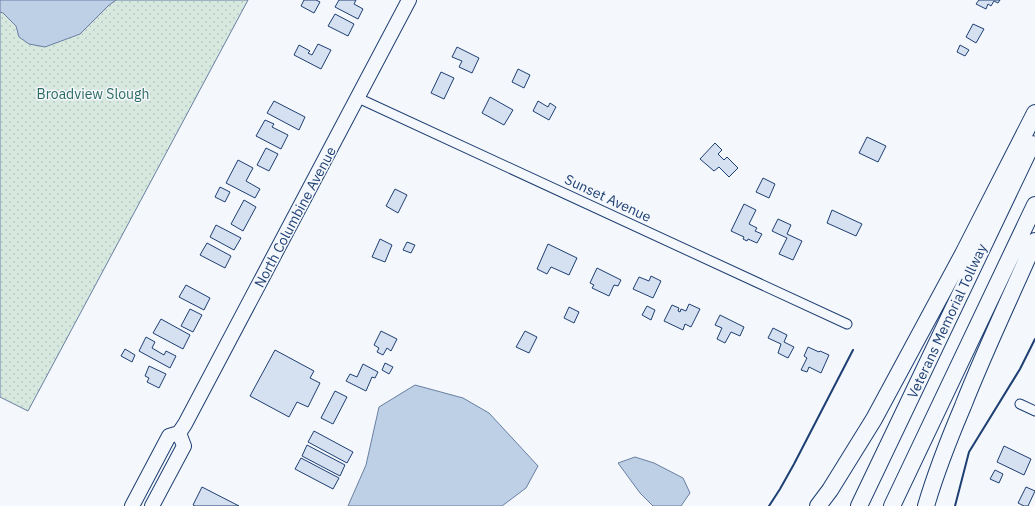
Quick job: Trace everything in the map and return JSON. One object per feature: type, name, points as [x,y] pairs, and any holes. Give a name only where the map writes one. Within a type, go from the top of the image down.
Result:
[{"type":"highway","points":[[818,506],[830,490],[874,419],[964,254],[1035,113]]},
{"type":"highway","name":"Veterans Memorial Tollway","points":[[859,506],[1035,137]]},
{"type":"highway","name":"Veterans Memorial Tollway","points":[[892,506],[1035,205]]},
{"type":"highway","points":[[926,506],[947,444],[973,380],[1035,241]]},
{"type":"main road","name":"North Columbine Avenue","points":[[132,506],[169,436],[179,433],[409,0]]},
{"type":"main road","points":[[152,506],[184,446],[179,433]]},
{"type":"street","name":"Sunset Avenue","points":[[358,98],[847,324]]},
{"type":"street","points":[[1020,404],[1035,411]]},
{"type":"green space","name":"Broadview Slough","points":[[0,0],[248,0],[28,411],[0,397]]},
{"type":"water","points":[[0,0],[116,0],[80,34],[45,47],[29,44],[19,37],[16,26],[3,13],[0,12]]},
{"type":"water","points":[[415,385],[463,398],[489,413],[538,466],[526,488],[502,506],[348,506],[366,465],[379,407]]},
{"type":"water","points":[[635,457],[654,463],[683,478],[690,493],[681,506],[653,506],[640,493],[618,463]]},
{"type":"building","points":[[304,0],[316,0],[320,2],[314,13],[301,6]]},
{"type":"building","points":[[339,0],[356,0],[354,4],[363,9],[358,19],[335,7]]},
{"type":"building","points":[[979,0],[1000,0],[998,3],[994,1],[991,6],[988,4],[986,9],[976,4]]},
{"type":"building","points":[[335,14],[354,24],[348,36],[328,26]]},
{"type":"building","points":[[973,24],[984,29],[976,43],[966,37]]},
{"type":"building","points":[[318,44],[331,50],[321,69],[294,55],[299,45],[310,51],[308,53],[312,55]]},
{"type":"building","points":[[960,45],[969,50],[965,56],[957,52]]},
{"type":"building","points":[[457,47],[479,58],[472,73],[459,67],[462,61],[452,57]]},
{"type":"building","points":[[518,69],[530,75],[524,88],[512,82]]},
{"type":"building","points":[[441,72],[454,78],[444,99],[431,93]]},
{"type":"building","points":[[490,97],[513,110],[504,125],[482,113]]},
{"type":"building","points":[[274,101],[305,117],[299,130],[267,113]]},
{"type":"building","points":[[538,101],[548,107],[550,103],[556,107],[549,120],[533,111]]},
{"type":"building","points":[[265,120],[274,124],[272,127],[288,135],[281,149],[256,136]]},
{"type":"building","points":[[867,137],[886,146],[878,162],[859,153]]},
{"type":"building","points":[[715,143],[722,150],[718,154],[724,160],[727,157],[738,168],[729,177],[719,167],[714,171],[700,159]]},
{"type":"building","points":[[266,148],[278,154],[269,171],[257,165]]},
{"type":"building","points":[[238,160],[253,168],[246,181],[260,189],[255,198],[226,183]]},
{"type":"building","points":[[763,178],[775,184],[769,198],[756,192]]},
{"type":"building","points":[[220,187],[230,192],[225,202],[215,197]]},
{"type":"building","points":[[395,189],[407,195],[398,213],[386,206]]},
{"type":"building","points":[[244,200],[256,207],[243,231],[231,224]]},
{"type":"building","points":[[744,204],[756,210],[749,224],[757,228],[755,231],[762,234],[757,243],[748,239],[747,241],[743,239],[744,237],[731,231]]},
{"type":"building","points":[[832,210],[862,224],[856,236],[827,223]]},
{"type":"building","points":[[778,219],[791,225],[787,234],[802,241],[793,260],[779,254],[787,238],[772,231]]},
{"type":"building","points":[[216,225],[241,238],[234,250],[210,237]]},
{"type":"building","points":[[380,239],[392,245],[385,262],[372,257]]},
{"type":"building","points":[[407,242],[415,245],[411,253],[403,250]]},
{"type":"building","points":[[207,243],[231,256],[225,268],[200,255]]},
{"type":"building","points":[[548,244],[577,258],[569,275],[551,267],[547,274],[537,269]]},
{"type":"building","points":[[597,268],[621,280],[618,286],[614,285],[609,296],[592,288],[594,285],[590,283]]},
{"type":"building","points":[[651,276],[661,281],[653,298],[633,289],[639,277],[649,281]]},
{"type":"building","points":[[186,285],[210,298],[204,310],[179,297]]},
{"type":"building","points":[[689,304],[700,309],[691,327],[685,324],[683,330],[664,321],[672,305],[679,308],[678,311],[680,312],[681,309],[686,311]]},
{"type":"building","points":[[647,306],[655,310],[651,320],[642,315]]},
{"type":"building","points":[[569,307],[579,312],[574,323],[564,318]]},
{"type":"building","points":[[190,309],[202,315],[193,332],[181,326]]},
{"type":"building","points":[[720,315],[744,327],[740,336],[731,332],[725,343],[717,339],[722,328],[715,325]]},
{"type":"building","points":[[161,319],[190,335],[183,349],[153,333]]},
{"type":"building","points":[[773,328],[787,335],[784,342],[794,347],[788,358],[778,353],[781,344],[768,338]]},
{"type":"building","points":[[381,331],[397,339],[391,351],[387,348],[383,355],[377,352],[379,348],[374,345]]},
{"type":"building","points":[[525,331],[537,337],[529,353],[516,347]]},
{"type":"building","points":[[146,337],[155,342],[152,348],[164,355],[166,351],[176,356],[170,368],[139,351]]},
{"type":"building","points":[[808,347],[829,355],[821,373],[809,367],[807,372],[801,370],[807,358],[804,356]]},
{"type":"building","points":[[125,349],[135,355],[132,362],[121,356]]},
{"type":"building","points":[[275,350],[314,371],[310,378],[320,383],[308,407],[297,402],[289,417],[250,396]]},
{"type":"building","points":[[385,363],[393,367],[389,374],[382,370]]},
{"type":"building","points":[[363,364],[378,372],[375,378],[372,377],[366,391],[346,381],[350,374],[357,377]]},
{"type":"building","points":[[149,366],[166,374],[159,388],[147,382],[149,378],[145,376]]},
{"type":"building","points":[[335,391],[347,397],[333,424],[321,418]]},
{"type":"building","points":[[314,431],[353,452],[347,463],[308,442]]},
{"type":"building","points":[[307,445],[345,465],[340,476],[302,456]]},
{"type":"building","points":[[1004,446],[1031,459],[1024,475],[997,462]]},
{"type":"building","points":[[301,458],[339,478],[333,489],[295,469]]},
{"type":"building","points":[[995,470],[1003,474],[999,483],[990,479]]},
{"type":"building","points":[[202,487],[239,506],[193,505]]},
{"type":"building","points":[[1026,487],[1035,491],[1028,506],[1024,506],[1018,503]]},
{"type":"wall","points":[[955,506],[969,452],[1020,369],[1035,339]]},
{"type":"wall","points":[[769,506],[794,464],[853,350]]}]
